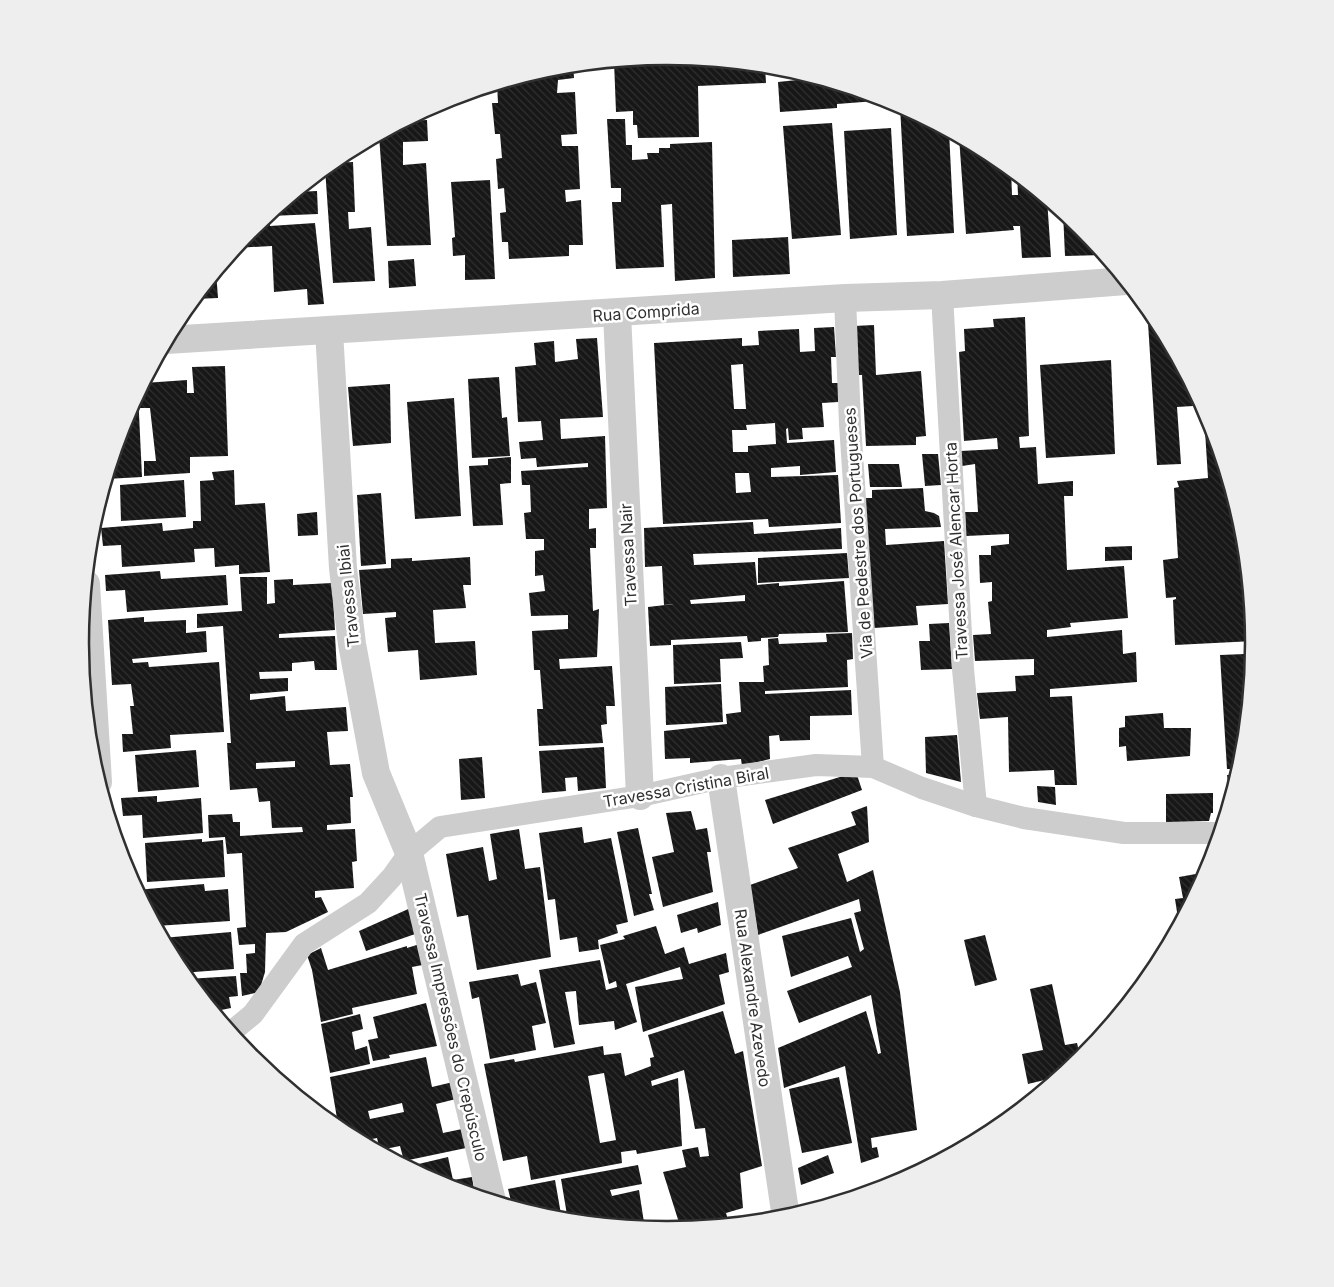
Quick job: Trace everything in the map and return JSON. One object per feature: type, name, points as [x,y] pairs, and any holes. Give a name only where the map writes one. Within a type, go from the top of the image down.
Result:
[{"type":"street","name":"Rua Comprida","points":[[175,340],[329,332],[845,298],[942,295],[1119,282]]},
{"type":"street","name":"Travessa Nair","points":[[617,314],[640,796]]},
{"type":"street","name":"Travessa Ibiai","points":[[329,332],[343,568],[352,644],[376,772],[409,853]]},
{"type":"street","points":[[89,641],[94,722]]},
{"type":"street","name":"Rua Alexandre Azevedo","points":[[721,778],[785,1210]]},
{"type":"street","name":"Travessa Impressões do Crepúsculo","points":[[409,853],[490,1194]]},
{"type":"lane","name":"Travessa José Alencar Horta","points":[[942,295],[963,668],[976,806]]},
{"type":"lane","name":"Via de Pedestre dos Portugueses","points":[[845,298],[850,424],[873,767]]},
{"type":"lane","name":"Travessa Cristina Biral","points":[[235,1029],[253,1014],[304,944],[368,903],[392,877],[409,853],[440,828],[640,796],[721,778],[816,765],[873,767],[922,788],[976,806],[1024,818],[1124,833],[1213,833]]},
{"type":"building","points":[[667,65],[705,66],[765,74],[766,83],[698,86],[699,137],[638,138],[637,125],[633,125],[633,111],[616,112],[614,68]]},
{"type":"building","points":[[574,73],[574,78],[558,80],[557,93],[575,92],[577,134],[561,135],[562,146],[578,146],[580,189],[565,190],[566,202],[581,200],[583,245],[569,245],[569,256],[509,259],[508,242],[502,242],[500,213],[506,212],[504,188],[498,189],[496,159],[502,158],[500,134],[495,134],[492,103],[498,103],[497,91]]},
{"type":"building","points":[[797,80],[868,102],[837,104],[837,108],[780,112],[778,82]]},
{"type":"building","points":[[900,115],[949,139],[954,233],[907,236]]},
{"type":"building","points":[[607,119],[625,119],[626,145],[632,145],[632,160],[648,159],[647,153],[659,153],[659,148],[670,148],[670,144],[712,142],[715,278],[675,281],[672,204],[661,205],[664,267],[616,269],[612,202],[621,202],[621,188],[611,188]]},
{"type":"building","points":[[421,120],[427,120],[428,141],[403,142],[403,165],[426,163],[431,245],[387,246],[380,142]]},
{"type":"building","points":[[832,123],[841,235],[792,239],[783,126]]},
{"type":"building","points":[[891,128],[897,235],[850,239],[844,131]]},
{"type":"building","points":[[960,145],[988,162],[1011,179],[1012,195],[1018,195],[1017,184],[1048,209],[1051,257],[1022,258],[1020,226],[1013,226],[1014,230],[966,234]]},
{"type":"building","points":[[346,162],[353,162],[355,212],[348,212],[349,229],[371,227],[375,281],[333,283],[326,177]]},
{"type":"building","points":[[490,180],[495,279],[465,280],[465,255],[453,256],[452,238],[455,237],[451,182]]},
{"type":"building","points":[[307,191],[317,191],[318,214],[279,216],[286,209]]},
{"type":"building","points":[[270,223],[270,226],[315,223],[324,304],[308,305],[307,289],[274,292],[272,246],[246,247]]},
{"type":"building","points":[[1063,223],[1096,255],[1065,256]]},
{"type":"building","points":[[788,237],[790,274],[733,277],[732,240]]},
{"type":"building","points":[[414,259],[416,286],[389,288],[388,261]]},
{"type":"building","points":[[217,280],[218,298],[203,299]]},
{"type":"building","points":[[1025,317],[1029,436],[1019,437],[1020,448],[1036,447],[1038,484],[1073,481],[1073,496],[1064,496],[1067,570],[1124,566],[1128,618],[1070,623],[1071,627],[1047,630],[1047,637],[1122,630],[1123,654],[1136,652],[1137,682],[1050,689],[1050,697],[1072,696],[1077,785],[1055,785],[1054,770],[1009,772],[1008,717],[980,719],[977,693],[1016,691],[1015,676],[1034,675],[1034,659],[975,661],[973,635],[991,634],[988,602],[992,601],[992,582],[980,583],[979,555],[991,555],[991,546],[1009,544],[1009,534],[966,536],[965,512],[978,512],[975,464],[962,466],[961,451],[998,449],[997,438],[964,441],[959,352],[965,351],[964,329],[994,327],[993,319]]},
{"type":"building","points":[[1148,323],[1168,354],[1193,404],[1193,406],[1177,407],[1181,464],[1157,465]]},
{"type":"building","points":[[874,325],[876,375],[921,371],[926,436],[916,437],[916,445],[866,446],[862,375],[857,375],[854,326]]},
{"type":"building","points":[[834,327],[836,357],[831,357],[832,383],[838,383],[838,402],[822,403],[824,427],[802,428],[803,439],[789,440],[788,428],[786,429],[787,443],[834,440],[836,472],[800,475],[800,466],[771,468],[771,477],[838,475],[841,523],[769,527],[768,519],[663,524],[654,343],[742,338],[742,346],[759,345],[758,331],[799,329],[800,352],[815,351],[814,328]],"holes":[[[743,364],[746,409],[734,409],[731,365]],[[775,423],[776,444],[748,446],[748,452],[733,452],[732,430],[747,430],[746,425]],[[735,473],[749,473],[751,492],[736,493]]]},
{"type":"building","points":[[597,338],[603,417],[560,419],[561,439],[605,436],[607,508],[589,509],[589,529],[596,528],[596,548],[590,548],[593,611],[599,609],[597,657],[559,659],[560,669],[612,666],[615,706],[606,706],[607,724],[601,725],[603,743],[539,746],[537,709],[543,709],[540,670],[534,670],[532,631],[568,629],[568,615],[531,616],[529,593],[545,591],[543,575],[535,576],[535,551],[544,550],[544,539],[526,539],[524,513],[531,512],[530,485],[522,485],[521,471],[588,467],[588,463],[537,467],[536,458],[521,459],[519,442],[543,440],[541,421],[518,422],[515,367],[536,365],[534,343],[554,341],[555,362],[578,359],[576,339]]},
{"type":"building","points":[[1111,360],[1115,454],[1046,458],[1040,365]]},
{"type":"building","points":[[225,366],[228,456],[190,457],[190,473],[144,476],[144,461],[156,461],[150,408],[140,408],[140,406],[151,383],[187,380],[187,393],[194,393],[192,367]]},
{"type":"building","points":[[499,377],[502,418],[507,417],[510,456],[472,458],[468,379]]},
{"type":"building","points":[[390,384],[391,443],[353,446],[348,387]]},
{"type":"building","points":[[454,398],[461,516],[415,519],[407,402]]},
{"type":"building","points":[[139,409],[142,477],[113,479]]},
{"type":"building","points":[[1205,433],[1226,494],[1234,531],[1241,568],[1246,641],[1175,645],[1173,600],[1176,597],[1166,598],[1163,560],[1178,558],[1174,488],[1179,487],[1177,481],[1208,478]]},
{"type":"building","points":[[922,454],[938,454],[941,485],[925,486]]},
{"type":"building","points":[[511,457],[511,483],[500,484],[503,525],[473,526],[469,466],[488,465],[488,459]]},
{"type":"building","points":[[868,464],[899,464],[902,487],[870,487]]},
{"type":"building","points":[[234,470],[235,505],[265,503],[270,572],[239,574],[239,565],[215,567],[214,548],[194,549],[195,562],[122,567],[121,545],[103,546],[101,528],[162,523],[163,531],[193,528],[193,521],[201,521],[200,481],[214,480],[212,472]]},
{"type":"building","points":[[184,480],[186,517],[121,521],[120,485]]},
{"type":"building","points":[[923,488],[925,511],[939,516],[941,527],[885,529],[886,545],[944,541],[948,604],[916,606],[918,625],[874,628],[864,498],[872,498],[872,490]]},
{"type":"building","points":[[381,493],[386,564],[361,566],[357,495]]},
{"type":"building","points":[[317,512],[318,535],[298,536],[297,514]]},
{"type":"building","points":[[753,522],[754,534],[841,528],[842,549],[693,554],[694,565],[755,562],[757,585],[779,583],[779,586],[844,581],[848,632],[779,634],[778,637],[761,638],[761,641],[748,642],[747,636],[671,640],[671,645],[650,646],[648,607],[674,604],[664,605],[662,566],[645,567],[644,528]],"holes":[[[745,595],[745,601],[691,604],[690,600]]]},
{"type":"building","points":[[1132,546],[1132,560],[1105,561],[1105,547]]},
{"type":"building","points":[[847,553],[849,578],[758,583],[758,558]]},
{"type":"building","points":[[470,557],[471,585],[463,585],[466,608],[433,610],[435,643],[475,641],[477,675],[420,680],[418,650],[388,652],[385,618],[396,617],[396,612],[363,614],[359,570],[391,568],[391,559],[412,558],[412,561]]},
{"type":"building","points":[[160,571],[161,579],[226,575],[228,605],[127,612],[125,590],[106,591],[105,575]]},
{"type":"building","points":[[240,577],[267,577],[267,604],[275,603],[274,580],[293,579],[293,585],[332,583],[335,630],[279,634],[279,638],[335,636],[337,670],[315,670],[314,661],[292,663],[292,671],[259,672],[260,679],[288,678],[288,691],[250,694],[250,700],[285,696],[286,711],[346,707],[348,731],[327,732],[330,765],[350,764],[353,797],[350,797],[351,823],[327,825],[327,830],[355,829],[357,861],[352,862],[354,888],[315,891],[315,898],[321,897],[328,912],[286,932],[266,933],[265,972],[259,992],[242,996],[240,973],[247,973],[246,954],[255,953],[255,944],[239,945],[237,928],[246,927],[242,853],[227,854],[225,837],[209,838],[208,815],[232,814],[233,822],[240,822],[240,836],[303,832],[302,827],[272,828],[270,801],[259,802],[257,788],[230,790],[227,743],[231,743],[223,626],[197,628],[197,614],[242,611]],"holes":[[[295,761],[295,767],[256,769],[256,763]]]},
{"type":"building","points":[[144,617],[144,622],[186,620],[186,633],[206,631],[207,652],[132,659],[133,663],[148,662],[149,667],[219,662],[224,732],[170,735],[171,748],[123,752],[122,734],[133,734],[130,706],[134,706],[131,684],[112,685],[108,620]]},
{"type":"building","points":[[949,623],[952,669],[921,670],[919,641],[930,641],[929,624]]},
{"type":"building","points":[[852,633],[853,659],[847,660],[848,687],[765,691],[765,694],[851,690],[852,715],[810,716],[810,740],[780,741],[779,735],[769,736],[770,759],[742,766],[741,759],[690,763],[690,758],[665,759],[664,731],[727,724],[726,714],[741,712],[739,682],[764,682],[763,666],[769,665],[768,639],[778,638],[779,644],[827,642],[826,634]]},
{"type":"building","points":[[741,642],[743,658],[720,659],[721,682],[674,684],[673,645]]},
{"type":"building","points":[[1246,650],[1244,681],[1241,719],[1231,769],[1227,769],[1220,655],[1245,654]]},
{"type":"building","points":[[721,684],[723,722],[666,725],[665,687]]},
{"type":"building","points":[[1163,713],[1164,728],[1191,728],[1190,756],[1127,761],[1126,746],[1119,747],[1119,728],[1125,727],[1125,716]]},
{"type":"building","points":[[957,735],[961,782],[926,773],[925,737]]},
{"type":"building","points":[[604,747],[606,788],[578,791],[577,777],[565,778],[566,791],[542,793],[539,751]]},
{"type":"building","points":[[196,750],[199,787],[138,792],[135,755]]},
{"type":"building","points":[[482,757],[485,798],[461,800],[459,759]]},
{"type":"building","points":[[856,772],[862,790],[773,824],[765,800]]},
{"type":"building","points":[[1037,786],[1055,787],[1056,805],[1038,802]]},
{"type":"building","points":[[1213,793],[1213,813],[1211,813],[1209,821],[1166,822],[1166,794]]},
{"type":"building","points":[[157,796],[157,802],[201,798],[203,833],[143,838],[142,815],[123,816],[121,798]]},
{"type":"building","points":[[867,806],[869,842],[838,854],[847,882],[873,870],[900,992],[917,1130],[871,1138],[872,1148],[877,1147],[879,1157],[861,1163],[845,1066],[784,1088],[778,1048],[866,1011],[878,1054],[881,1053],[871,995],[799,1023],[787,991],[852,967],[848,956],[791,977],[782,936],[851,918],[860,952],[864,949],[854,913],[861,911],[859,899],[758,935],[750,885],[798,868],[788,848],[856,825],[851,812]]},
{"type":"building","points":[[691,811],[696,830],[707,828],[711,852],[707,852],[713,892],[663,907],[652,857],[674,852],[666,813]]},
{"type":"building","points":[[582,827],[584,843],[611,838],[628,922],[616,925],[618,933],[598,940],[599,949],[579,952],[577,937],[560,940],[555,899],[548,900],[539,833]]},
{"type":"building","points":[[638,828],[652,894],[649,894],[654,910],[634,916],[617,832]]},
{"type":"building","points":[[519,829],[525,869],[540,867],[551,957],[477,970],[468,915],[457,917],[446,854],[483,847],[489,881],[497,879],[490,834]]},
{"type":"building","points":[[202,839],[202,842],[223,840],[225,877],[147,882],[145,843]]},
{"type":"building","points":[[1197,874],[1177,915],[1175,899],[1183,898],[1179,877]]},
{"type":"building","points":[[204,884],[205,891],[228,889],[230,921],[162,926],[144,889]]},
{"type":"building","points":[[718,902],[721,925],[698,933],[697,928],[681,933],[677,915]]},
{"type":"building","points":[[415,906],[421,932],[366,951],[359,931]]},
{"type":"building","points":[[656,926],[665,954],[684,947],[689,964],[726,953],[729,972],[719,975],[725,1004],[643,1032],[635,987],[683,979],[680,967],[626,984],[637,1022],[615,1030],[614,1021],[579,1025],[576,991],[565,992],[575,1044],[554,1048],[539,970],[600,960],[606,990],[617,987],[616,981],[609,984],[600,945],[625,939],[623,936]]},
{"type":"building","points":[[231,932],[234,969],[191,972],[169,937]]},
{"type":"building","points":[[985,935],[997,980],[975,986],[964,940]]},
{"type":"building","points":[[423,943],[428,964],[412,967],[417,994],[352,1008],[353,1014],[321,1022],[312,970],[307,955],[321,948],[328,970]]},
{"type":"building","points":[[518,974],[521,986],[536,982],[546,1023],[532,1026],[536,1050],[490,1059],[479,997],[472,999],[469,982]]},
{"type":"building","points":[[236,976],[238,996],[229,997],[231,1008],[221,1010],[221,1012],[196,978]]},
{"type":"building","points":[[1052,984],[1065,1045],[1077,1043],[1079,1050],[1046,1080],[1028,1084],[1022,1054],[1043,1050],[1030,989]]},
{"type":"building","points":[[426,1003],[437,1046],[389,1055],[390,1058],[373,1061],[368,1040],[378,1038],[373,1017]]},
{"type":"building","points":[[723,1011],[735,1054],[743,1051],[762,1166],[740,1173],[743,1208],[726,1213],[728,1219],[679,1222],[663,1172],[686,1167],[682,1150],[698,1147],[700,1157],[709,1156],[705,1128],[695,1129],[684,1070],[651,1081],[652,1086],[678,1078],[682,1146],[637,1154],[636,1150],[621,1152],[622,1163],[531,1180],[527,1156],[503,1161],[484,1064],[514,1059],[515,1062],[603,1046],[604,1055],[621,1053],[625,1076],[651,1066],[650,1058],[654,1057],[648,1035]],"holes":[[[604,1073],[616,1140],[600,1143],[588,1076]]]},
{"type":"building","points":[[360,1014],[363,1029],[352,1032],[355,1050],[367,1046],[370,1064],[330,1073],[321,1024]]},
{"type":"building","points":[[426,1057],[432,1087],[453,1082],[456,1099],[436,1104],[443,1133],[462,1129],[466,1148],[408,1160],[403,1158],[400,1146],[387,1149],[379,1144],[377,1138],[370,1139],[337,1118],[330,1077]],"holes":[[[402,1103],[404,1112],[370,1119],[368,1111]]]},
{"type":"building","points":[[839,1077],[852,1143],[802,1153],[789,1089]]},
{"type":"building","points":[[828,1155],[834,1173],[801,1185],[798,1168]]},
{"type":"building","points":[[448,1157],[453,1180],[472,1177],[474,1188],[446,1178],[416,1165]]},
{"type":"building","points":[[638,1165],[642,1184],[610,1190],[612,1196],[639,1190],[644,1221],[567,1213],[561,1179]]},
{"type":"building","points":[[555,1180],[561,1212],[511,1200],[508,1189]]}]
